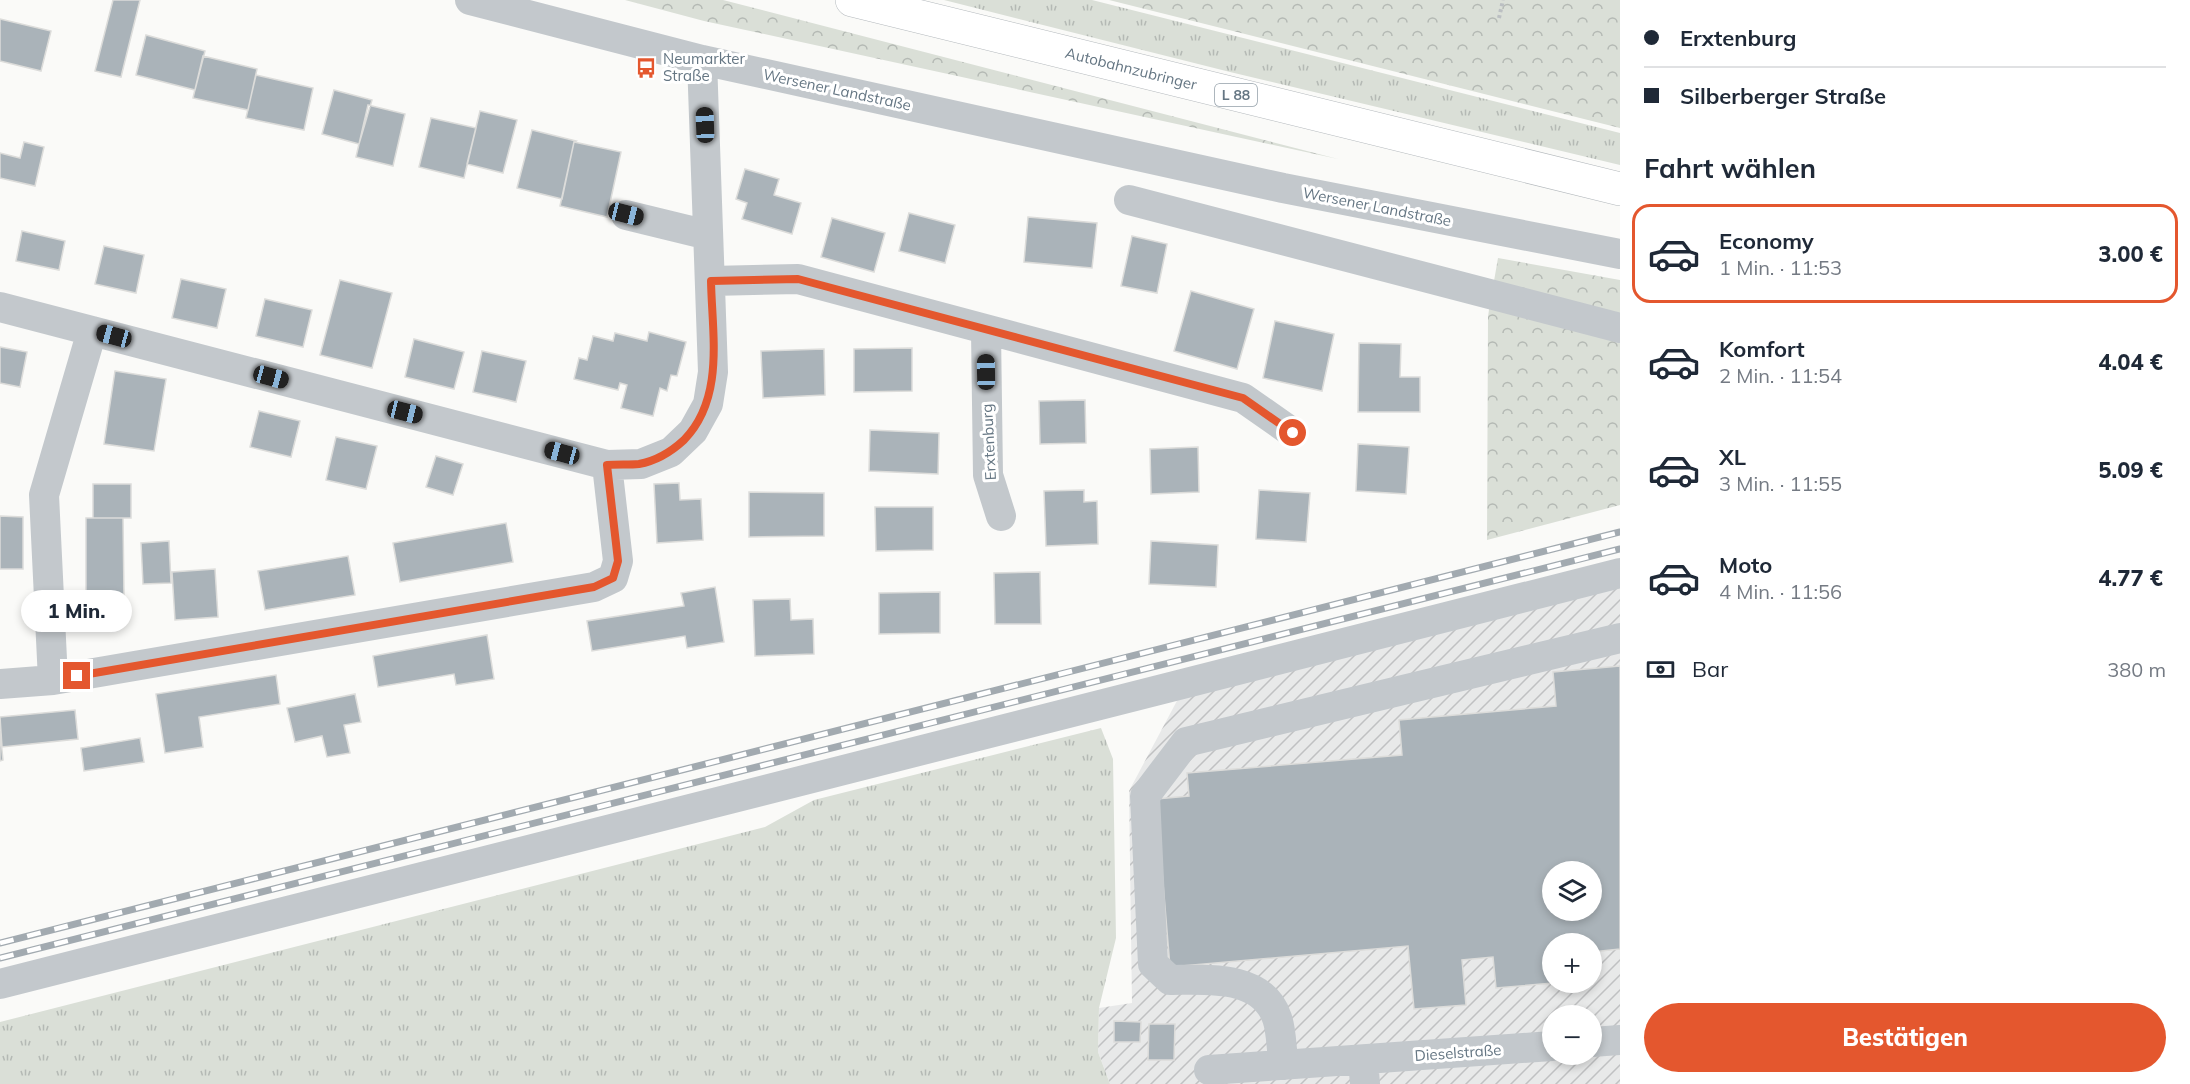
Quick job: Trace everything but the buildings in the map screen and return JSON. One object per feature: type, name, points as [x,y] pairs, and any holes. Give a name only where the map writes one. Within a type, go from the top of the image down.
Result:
[{"type":"highway","name":"Autobahnzubringer","points":[[852,0],[1620,189]]},
{"type":"street","name":"Wersener Landstraße","points":[[471,0],[702,60],[1283,188],[1620,254]]},
{"type":"street","points":[[0,307],[607,465],[641,464],[671,452],[693,431],[708,404],[713,372],[702,60]]},
{"type":"street","points":[[1136,155],[1126,210],[1620,328]]},
{"type":"street","points":[[626,214],[708,235]]},
{"type":"street","points":[[711,281],[798,279],[1243,398],[1293,433]]},
{"type":"street","points":[[53,680],[44,495],[92,331]]},
{"type":"street","name":"Erxtenburg","points":[[986,331],[988,475],[1001,516]]},
{"type":"street","points":[[0,684],[53,680],[594,587],[613,578],[618,561],[607,465]]},
{"type":"street","points":[[0,984],[1620,573]]},
{"type":"street","points":[[1284,1065],[1276,1017],[1257,990],[1218,980],[1170,980],[1153,964],[1144,796],[1186,742],[1620,638]]},
{"type":"street","points":[[1602,1041],[1620,1040]]},
{"type":"street","name":"Dieselstraße","points":[[1209,1070],[1284,1065],[1364,1072],[1542,1047]]},
{"type":"path","points":[[1499,18],[1503,0]]},
{"type":"shaded area","points":[[1620,584],[1620,1084],[1110,1084],[1098,1052],[1099,1008],[1132,1003],[1129,791],[1179,697]]},
{"type":"green space","points":[[625,0],[723,0],[1338,159],[704,21]]},
{"type":"green space","points":[[944,0],[1092,0],[1620,133],[1620,165],[1230,72]]},
{"type":"green space","points":[[1109,0],[1620,0],[1620,128]]},
{"type":"green space","points":[[1498,258],[1620,280],[1620,315],[1494,281]]},
{"type":"green space","points":[[1490,302],[1620,338],[1620,505],[1487,540],[1488,317]]},
{"type":"green space","points":[[1101,728],[1113,759],[1116,938],[1099,1008],[1098,1052],[1110,1084],[0,1084],[0,1022],[765,827],[814,800]]},
{"type":"railway","points":[[0,943],[1620,532]]},
{"type":"railway","points":[[0,958],[1620,549]]},
{"type":"place","name":"Neumarkter Straße","points":[[646,68]]},
{"type":"route","points":[[77,676],[594,587],[613,578],[618,561],[608,495],[607,465],[641,464],[671,452],[693,431],[708,404],[713,372],[711,281],[798,279],[1243,398],[1293,433]]}]
